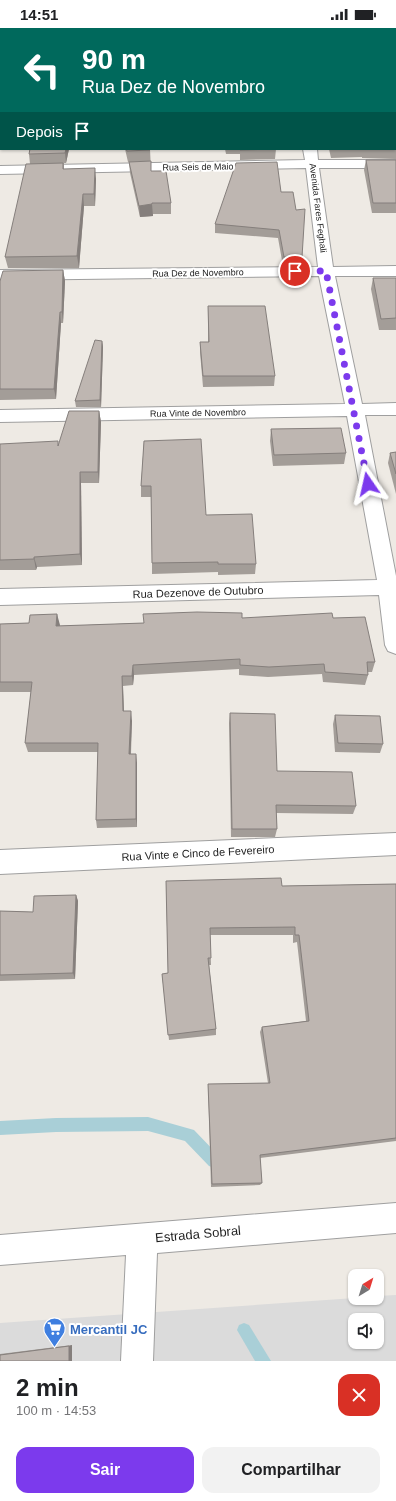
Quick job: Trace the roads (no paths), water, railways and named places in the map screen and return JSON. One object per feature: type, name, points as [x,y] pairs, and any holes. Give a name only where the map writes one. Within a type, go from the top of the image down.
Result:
[{"type":"street","name":"Rua Seis de Maio","points":[[0,170],[311,157],[396,164]]},
{"type":"street","name":"Avenida Fares Feghali","points":[[311,157],[326,271],[392,587],[396,645]]},
{"type":"street","name":"Rua Dez de Novembro","points":[[0,275],[396,271]]},
{"type":"street","name":"Rua Vinte de Novembro","points":[[0,416],[355,411],[396,409]]},
{"type":"street","name":"Rua Dezenove de Outubro","points":[[0,597],[392,587]]},
{"type":"street","name":"Rua Vinte e Cinco de Fevereiro","points":[[0,862],[396,844]]},
{"type":"street","name":"Estrada Sobral","points":[[0,1250],[396,1218]]},
{"type":"street","points":[[137,1361],[142,1239]]},
{"type":"waterway","points":[[0,1128],[56,1125],[148,1124],[189,1135],[214,1161]]},
{"type":"waterway","points":[[244,1330],[264,1361]]},
{"type":"place","name":"Mercantil JC","points":[[54,1348]]}]
